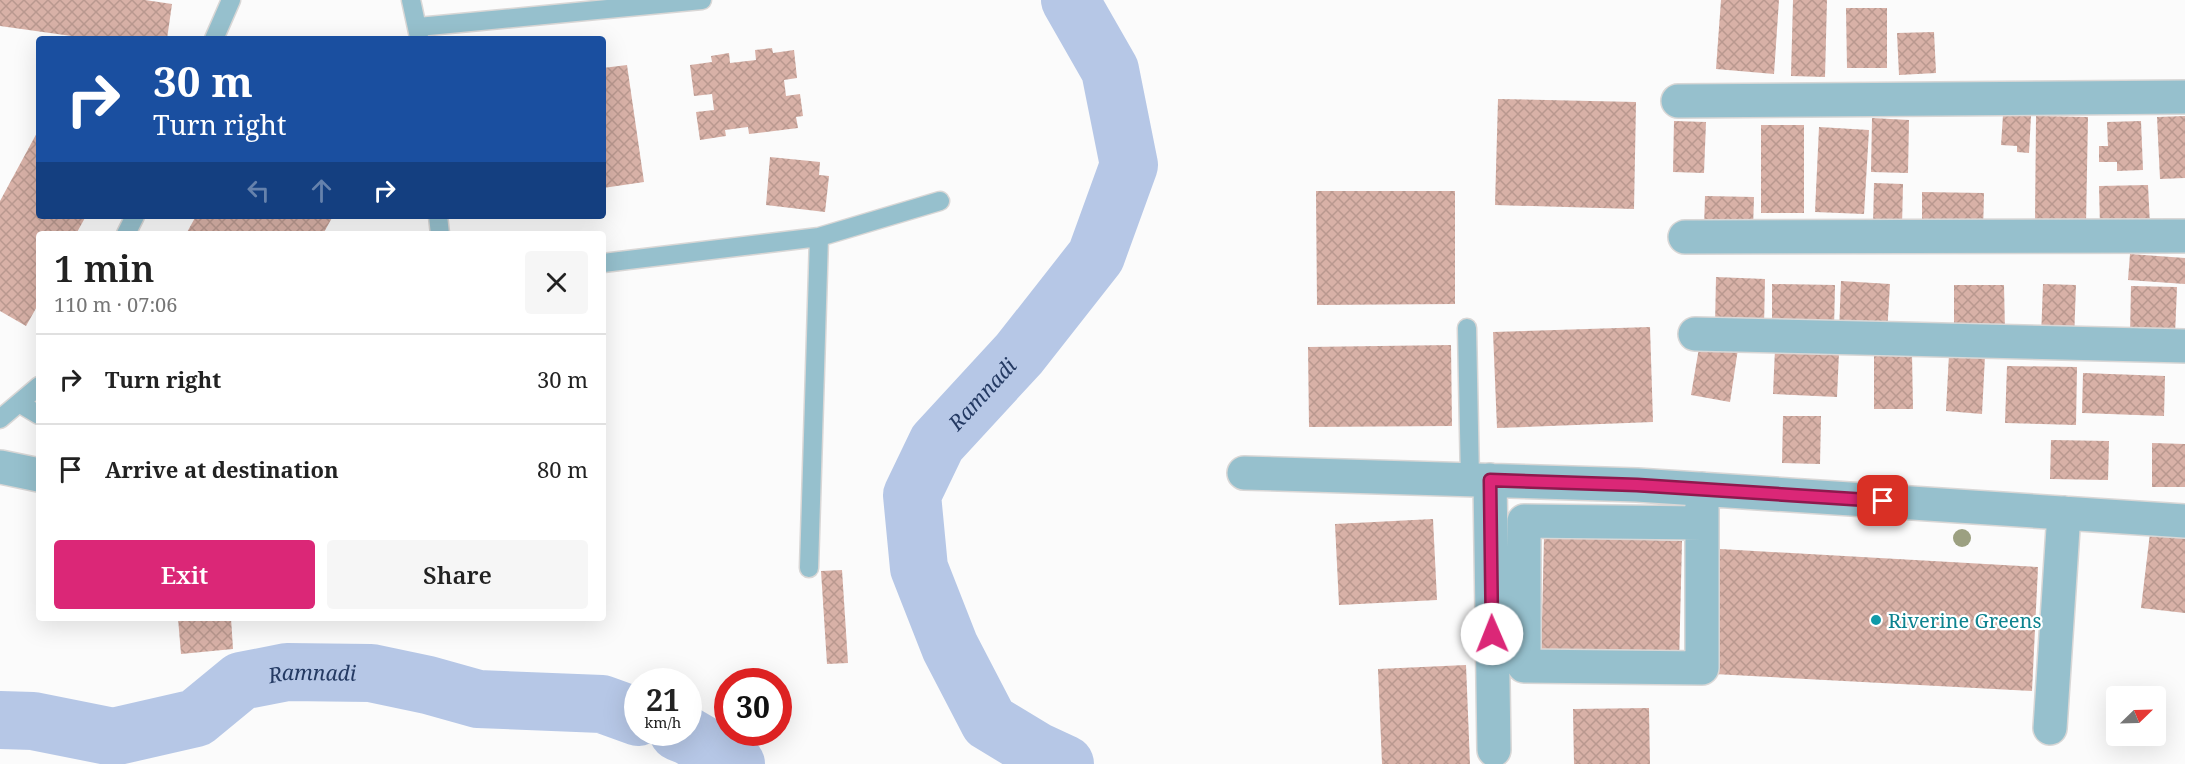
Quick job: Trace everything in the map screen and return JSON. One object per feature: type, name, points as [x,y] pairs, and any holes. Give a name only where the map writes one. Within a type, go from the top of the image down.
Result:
[{"type":"street","points":[[1678,101],[2185,97]]},
{"type":"street","points":[[1685,237],[2185,236]]},
{"type":"street","points":[[1695,334],[2185,346]]},
{"type":"street","points":[[0,466],[36,474]]},
{"type":"street","points":[[1244,473],[1637,485],[2185,521]]},
{"type":"street","points":[[1480,480],[1494,750]]},
{"type":"street","points":[[1702,489],[1702,523],[1702,668],[1524,666],[1524,521],[1702,523]]},
{"type":"street","points":[[2050,728],[2064,513]]},
{"type":"lane","points":[[215,36],[231,0]]},
{"type":"lane","points":[[411,0],[419,33],[702,0]]},
{"type":"lane","points":[[606,263],[819,237],[940,201]]},
{"type":"lane","points":[[809,568],[819,237]]},
{"type":"lane","points":[[1467,328],[1480,480]]},
{"type":"lane","points":[[0,419],[36,389]]},
{"type":"lane","points":[[19,403],[36,413]]},
{"type":"building","points":[[0,0],[145,0],[172,4],[167,36],[72,36],[0,26]]},
{"type":"building","points":[[1721,0],[1779,0],[1774,74],[1716,69]]},
{"type":"building","points":[[1793,0],[1827,0],[1825,77],[1791,76]]},
{"type":"building","points":[[1846,8],[1887,8],[1887,68],[1847,68]]},
{"type":"building","points":[[1934,32],[1936,73],[1899,75],[1897,33]]},
{"type":"building","points":[[772,48],[773,53],[794,50],[797,78],[784,80],[786,96],[800,94],[803,116],[796,117],[798,128],[749,134],[748,127],[725,130],[726,136],[700,140],[696,112],[714,110],[712,94],[694,96],[690,65],[712,62],[711,56],[729,53],[730,63],[756,60],[755,50]]},
{"type":"building","points":[[627,65],[644,182],[606,188],[606,68]]},
{"type":"building","points":[[1498,99],[1636,102],[1634,209],[1495,205]]},
{"type":"building","points":[[2003,115],[2031,116],[2029,153],[2017,152],[2017,146],[2001,145]]},
{"type":"building","points":[[2036,116],[2088,117],[2086,224],[2035,223]]},
{"type":"building","points":[[2185,116],[2185,178],[2160,179],[2157,117]]},
{"type":"building","points":[[1872,118],[1909,120],[1908,173],[1871,172]]},
{"type":"building","points":[[1674,121],[1706,122],[1704,173],[1673,172]]},
{"type":"building","points":[[2141,121],[2143,170],[2117,171],[2117,162],[2099,162],[2099,146],[2108,146],[2107,122]]},
{"type":"building","points":[[1761,125],[1804,125],[1804,213],[1761,213]]},
{"type":"building","points":[[1819,127],[1869,130],[1864,214],[1815,212]]},
{"type":"building","points":[[36,135],[36,219],[84,219],[78,231],[36,231],[36,308],[26,326],[0,311],[0,201]]},
{"type":"building","points":[[770,157],[820,162],[819,175],[829,176],[825,212],[766,205]]},
{"type":"building","points":[[1874,183],[1903,184],[1902,227],[1873,226]]},
{"type":"building","points":[[2148,185],[2150,226],[2100,227],[2099,186]]},
{"type":"building","points":[[1316,191],[1455,191],[1455,304],[1317,305]]},
{"type":"building","points":[[1922,192],[1984,193],[1983,233],[1922,231]]},
{"type":"building","points":[[1705,196],[1754,197],[1753,228],[1704,227]]},
{"type":"building","points":[[194,219],[331,219],[325,231],[188,231]]},
{"type":"building","points":[[2130,254],[2185,258],[2185,284],[2128,280]]},
{"type":"building","points":[[1716,277],[1765,279],[1764,327],[1715,326]]},
{"type":"building","points":[[1841,281],[1890,284],[1887,334],[1839,331]]},
{"type":"building","points":[[1772,284],[1835,285],[1834,330],[1772,330]]},
{"type":"building","points":[[2043,284],[2076,285],[2074,339],[2041,338]]},
{"type":"building","points":[[1954,285],[2004,285],[2005,332],[1954,332]]},
{"type":"building","points":[[2131,286],[2177,287],[2175,335],[2130,334]]},
{"type":"building","points":[[1650,327],[1653,422],[1497,428],[1493,332]]},
{"type":"building","points":[[1700,342],[1738,349],[1730,402],[1691,395]]},
{"type":"building","points":[[1451,345],[1452,426],[1309,427],[1308,347]]},
{"type":"building","points":[[1775,349],[1839,352],[1837,397],[1773,394]]},
{"type":"building","points":[[1874,352],[1912,353],[1913,409],[1874,409]]},
{"type":"building","points":[[1949,354],[1985,356],[1982,414],[1946,411]]},
{"type":"building","points":[[2007,366],[2077,367],[2076,425],[2005,423]]},
{"type":"building","points":[[2083,373],[2165,376],[2164,416],[2082,413]]},
{"type":"building","points":[[1783,416],[1821,416],[1820,464],[1782,463]]},
{"type":"building","points":[[2051,440],[2109,441],[2108,480],[2050,479]]},
{"type":"building","points":[[2152,443],[2185,444],[2185,487],[2152,487]]},
{"type":"building","points":[[1433,519],[1437,600],[1339,605],[1335,524]]},
{"type":"building","points":[[2150,533],[2185,538],[2185,613],[2141,608]]},
{"type":"building","points":[[1544,537],[1682,541],[1679,665],[1541,662]]},
{"type":"building","name":"Riverine Greens","points":[[1720,549],[2038,567],[2032,691],[1714,674]]},
{"type":"building","points":[[842,570],[848,663],[827,664],[821,571]]},
{"type":"building","points":[[178,621],[231,621],[233,649],[181,654]]},
{"type":"building","points":[[1466,665],[1470,764],[1382,764],[1378,669]]},
{"type":"building","points":[[1649,708],[1650,764],[1574,764],[1573,709]]},
{"type":"waterway","name":"Ramnadi","points":[[1065,764],[1037,751],[989,722],[950,647],[919,568],[912,495],[937,443],[1019,354],[1096,256],[1129,165],[1110,70],[1070,0]]},
{"type":"waterway","name":"Ramnadi","points":[[0,720],[33,721],[113,737],[196,718],[241,681],[287,672],[371,673],[478,699],[602,704],[624,712]]},
{"type":"waterway","name":"Ramnadi","points":[[702,744],[736,764]]},
{"type":"place","name":"Riverine Greens","points":[[1876,620]]},
{"type":"route","points":[[1492,634],[1490,480],[1637,485],[1883,501]]}]
